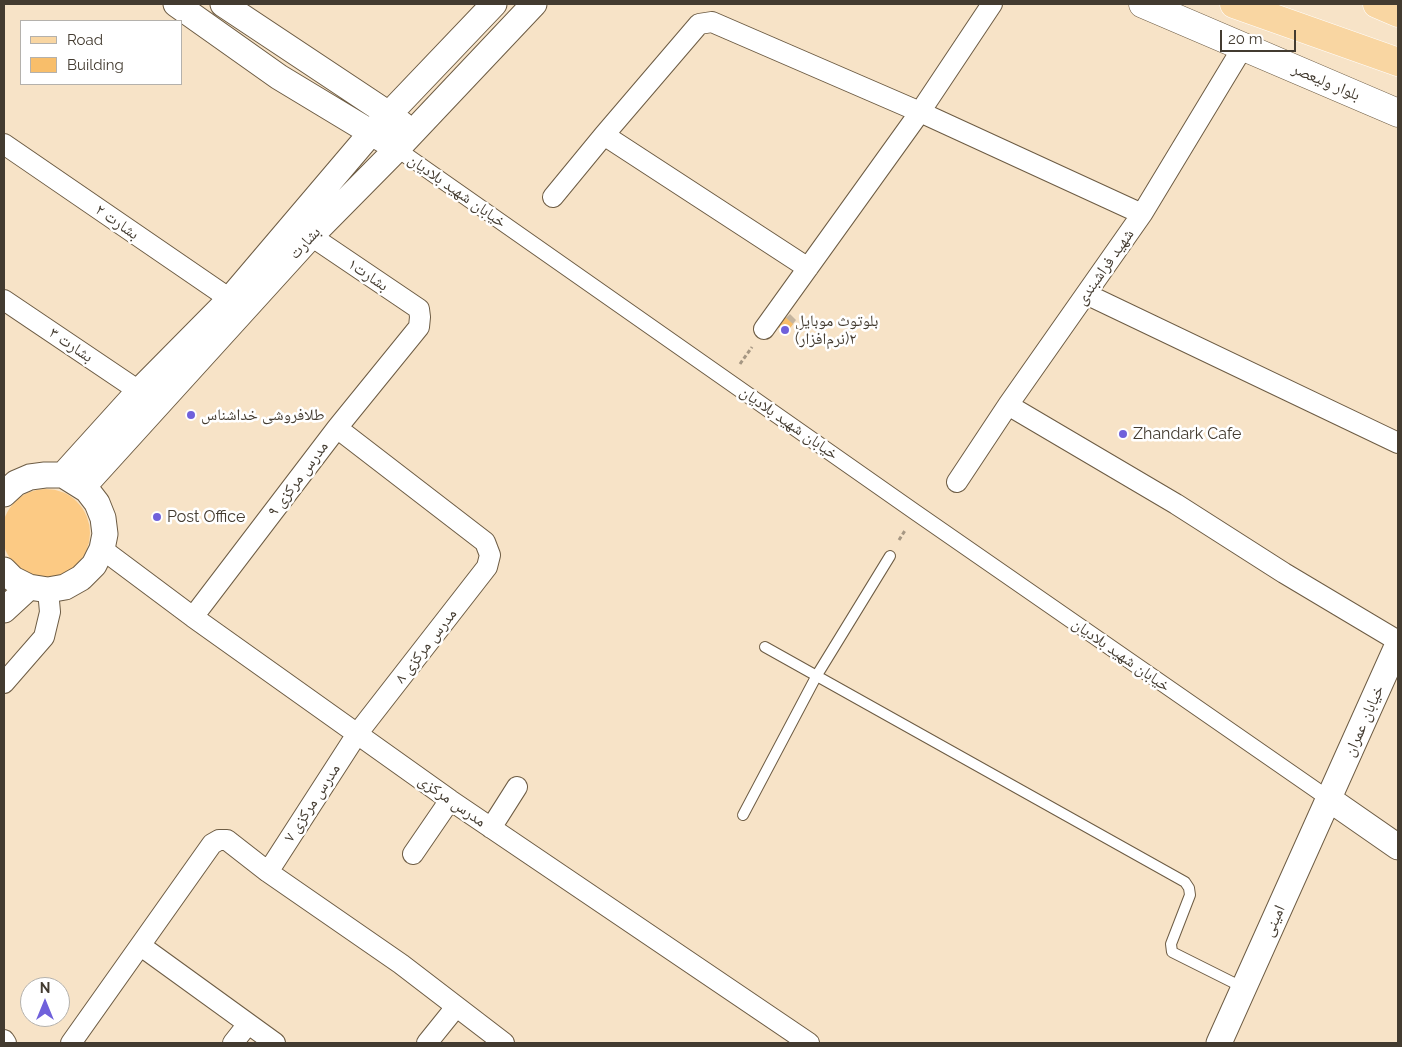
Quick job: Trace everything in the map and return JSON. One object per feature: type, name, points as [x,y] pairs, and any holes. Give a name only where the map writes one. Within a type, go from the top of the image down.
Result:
[{"type":"main road","name":"بلوار ولیعصر","points":[[1143,4],[1398,113]]},
{"type":"main road","points":[[1234,4],[1398,62]]},
{"type":"main road","points":[[1377,4],[1398,13]]},
{"type":"street","name":"خیابان شهید بلادیان","points":[[176,4],[279,77],[372,133],[405,141],[729,382],[1398,847]]},
{"type":"street","name":"خیابان شهید بلادیان","points":[[223,4],[390,115],[405,141]]},
{"type":"street","name":"بشارت","points":[[73,481],[138,391],[230,300],[372,133],[494,4]]},
{"type":"street","name":"بشارت","points":[[73,481],[405,141],[534,4]]},
{"type":"street","points":[[764,329],[920,112],[992,4]]},
{"type":"street","points":[[554,198],[604,135],[699,24],[712,22],[920,112],[1142,214]]},
{"type":"street","name":"شهید فراشبندی","points":[[957,482],[1008,405],[1142,214],[1243,47]]},
{"type":"street","points":[[604,135],[808,268]]},
{"type":"street","name":"بشارت ۲","points":[[4,144],[230,300]]},
{"type":"street","name":"بشارت۱","points":[[311,236],[419,309],[420,317]]},
{"type":"street","points":[[1086,294],[1398,443]]},
{"type":"street","name":"بشارت ۳","points":[[4,300],[138,391]]},
{"type":"street","name":"مدرس مرکزی ۹","points":[[194,617],[337,428],[419,327],[420,317]]},
{"type":"street","points":[[1008,405],[1176,504],[1284,573],[1398,642]]},
{"type":"street","name":"مدرس مرکزی ۸","points":[[337,428],[485,542],[490,555],[487,567],[357,734]]},
{"type":"street","points":[[4,493],[16,483],[30,477],[45,474],[73,481],[87,490],[97,503],[103,518],[105,534],[102,549],[94,566],[81,578],[65,587],[38,588],[13,579],[4,570]]},
{"type":"street","name":"مدرس مرکزی","points":[[102,549],[450,800],[810,1043]]},
{"type":"street","points":[[4,610],[38,588]]},
{"type":"street","points":[[4,683],[44,637],[50,612],[38,588]]},
{"type":"street","name":"خیابان عمران","points":[[1329,799],[1398,642]]},
{"type":"street","name":"مدرس مرکزی ۷","points":[[268,872],[357,734]]},
{"type":"street","points":[[491,828],[517,787]]},
{"type":"street","name":"امینی","points":[[1219,1043],[1329,799]]},
{"type":"street","points":[[413,854],[450,800]]},
{"type":"street","points":[[71,1043],[212,844],[219,840],[227,840],[268,872],[401,964],[504,1043]]},
{"type":"street","points":[[141,946],[274,1043]]},
{"type":"street","points":[[426,1043],[456,1006]]},
{"type":"street","points":[[234,1043],[248,1024]]},
{"type":"lane","points":[[742,815],[817,675],[890,556]]},
{"type":"lane","points":[[765,647],[1186,882],[1190,888],[1190,895],[1171,944],[1172,952],[1244,988]]},
{"type":"path","points":[[729,382],[764,329]]},
{"type":"path","points":[[890,556],[915,512]]},
{"type":"shaded area","points":[[46,489],[63,493],[77,502],[86,516],[90,533],[86,550],[77,564],[63,573],[46,577],[29,573],[15,564],[6,550],[2,533],[6,516],[15,502],[29,493]]},
{"type":"building","name":"بلوتوث موبایل (نرم‌افزار)۲","points":[[785,317],[793,324],[786,334],[776,325]]},
{"type":"place","name":"بلوتوث موبایل (نرم‌افزار)۲","points":[[785,330]]},
{"type":"place","name":"طلافروشی خداشناس","points":[[191,415]]},
{"type":"place","name":"Zhandark Cafe","points":[[1123,434]]},
{"type":"place","name":"Post Office","points":[[157,517]]}]
